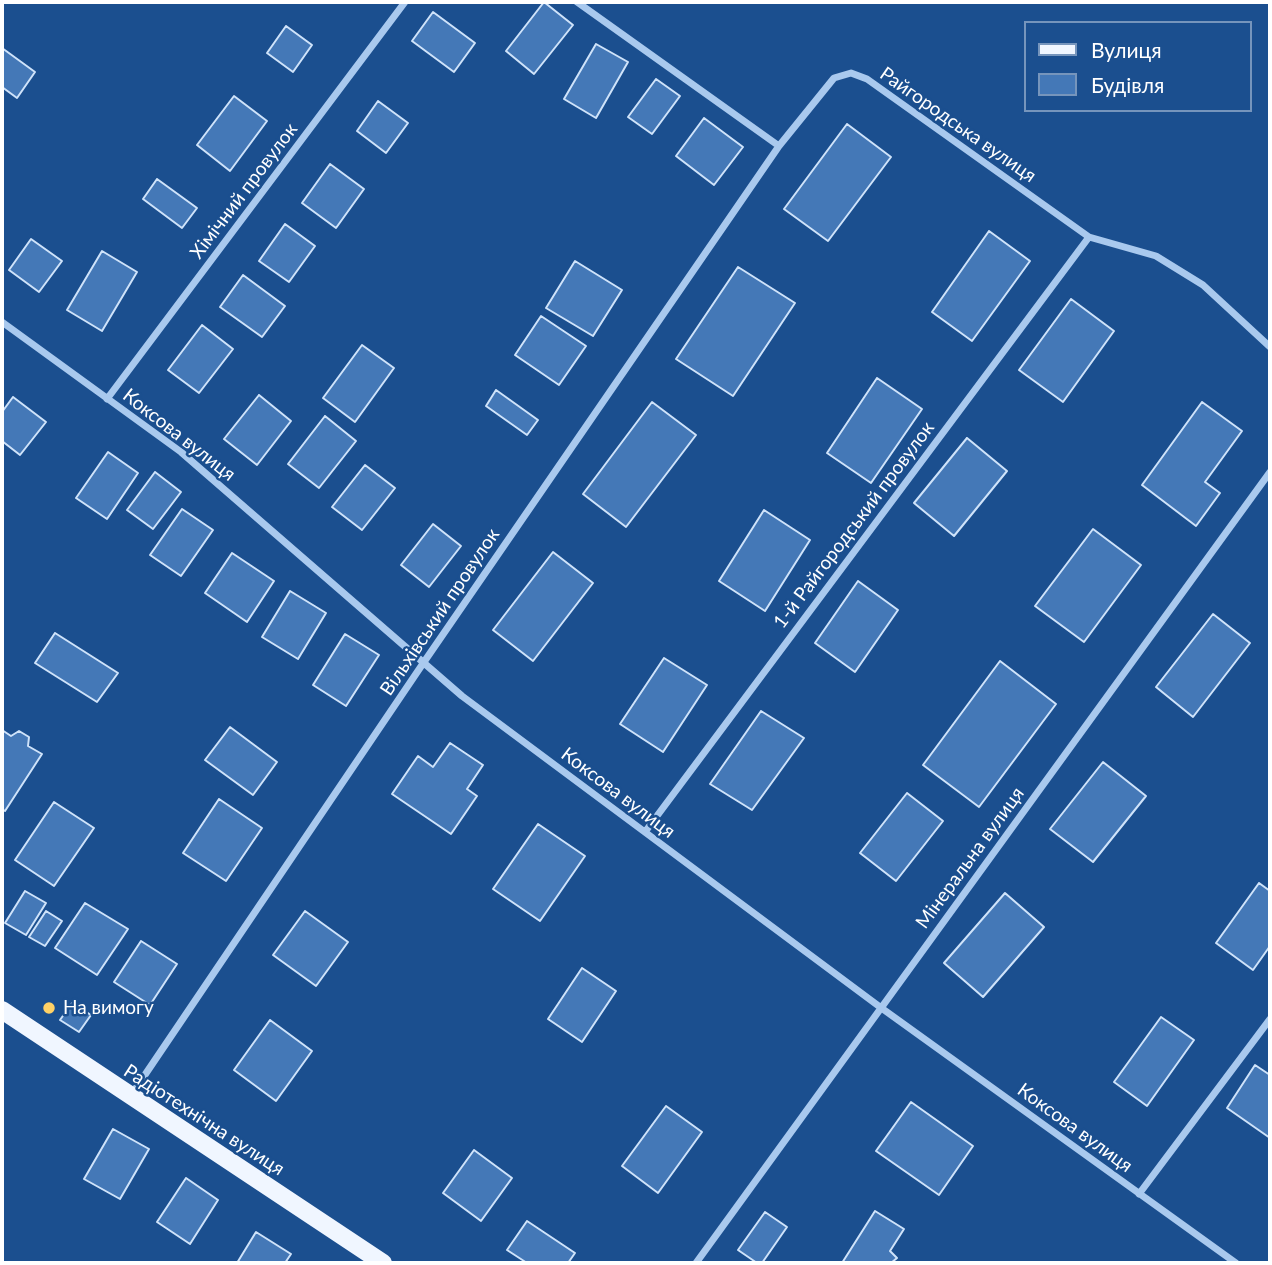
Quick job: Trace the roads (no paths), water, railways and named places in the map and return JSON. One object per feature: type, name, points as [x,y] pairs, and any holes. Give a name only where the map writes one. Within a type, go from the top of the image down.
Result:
[{"type":"main road","name":"Радіотехнічна вулиця","points":[[2,1010],[383,1263]]},
{"type":"street","name":"Хімічний провулок","points":[[107,399],[405,2]]},
{"type":"street","points":[[577,2],[779,146]]},
{"type":"street","name":"Райгородська вулиця","points":[[779,146],[834,78],[851,73],[867,79],[1089,237],[1156,256],[1203,285],[1270,347]]},
{"type":"street","name":"Вільхівський провулок","points":[[130,1097],[424,662],[779,146]]},
{"type":"street","name":"1-й Райгородський провулок","points":[[645,832],[1089,237]]},
{"type":"street","name":"Коксова вулиця","points":[[2,322],[181,452],[462,696],[880,1007],[1236,1263]]},
{"type":"street","name":"Мінеральна вулиця","points":[[696,1263],[1270,472]]},
{"type":"street","points":[[1139,1194],[1270,1019]]},
{"type":"place","name":"На вимогу","points":[[49,1008]]}]
